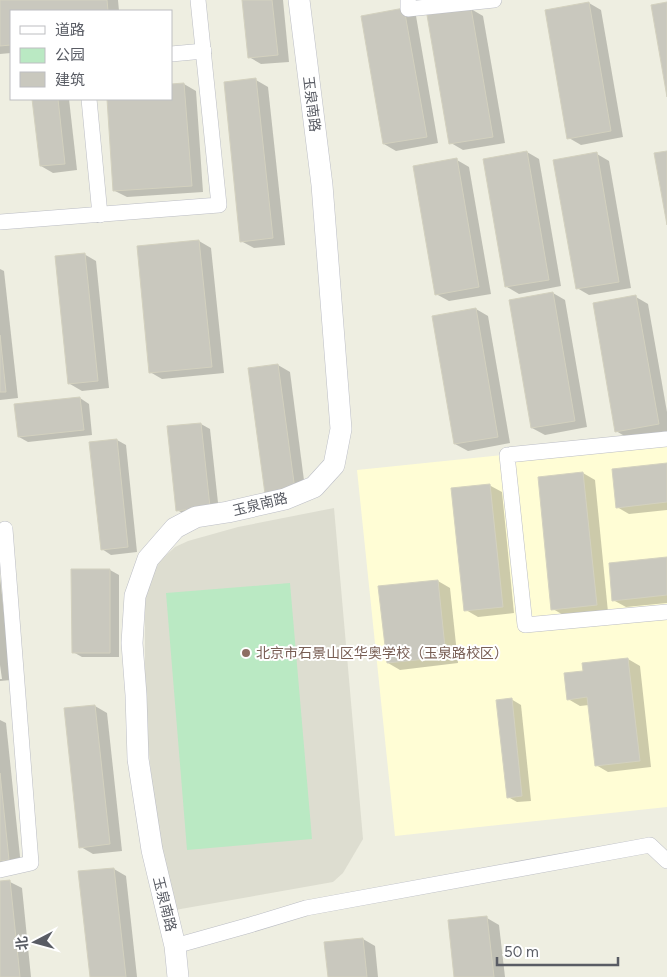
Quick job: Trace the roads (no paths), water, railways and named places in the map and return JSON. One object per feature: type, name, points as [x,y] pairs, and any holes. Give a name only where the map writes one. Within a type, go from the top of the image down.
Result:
[{"type":"street","points":[[0,222],[220,206],[198,0]]},
{"type":"street","name":"玉泉南路","points":[[178,977],[175,946],[152,850],[138,759],[132,644],[135,596],[148,559],[175,528],[196,517],[285,499],[314,487],[334,465],[340,429],[322,184],[299,0]]},
{"type":"street","points":[[408,0],[408,8],[494,0]]},
{"type":"street","points":[[172,54],[204,51]]},
{"type":"street","points":[[89,100],[100,215]]},
{"type":"street","points":[[667,439],[507,454],[525,624],[667,612]]},
{"type":"street","points":[[0,870],[31,864],[5,529]]},
{"type":"street","points":[[175,946],[306,908],[650,845],[667,861]]},
{"type":"place","name":"北京市石景山区华奥学校（玉泉路校区）","points":[[246,653]]}]
